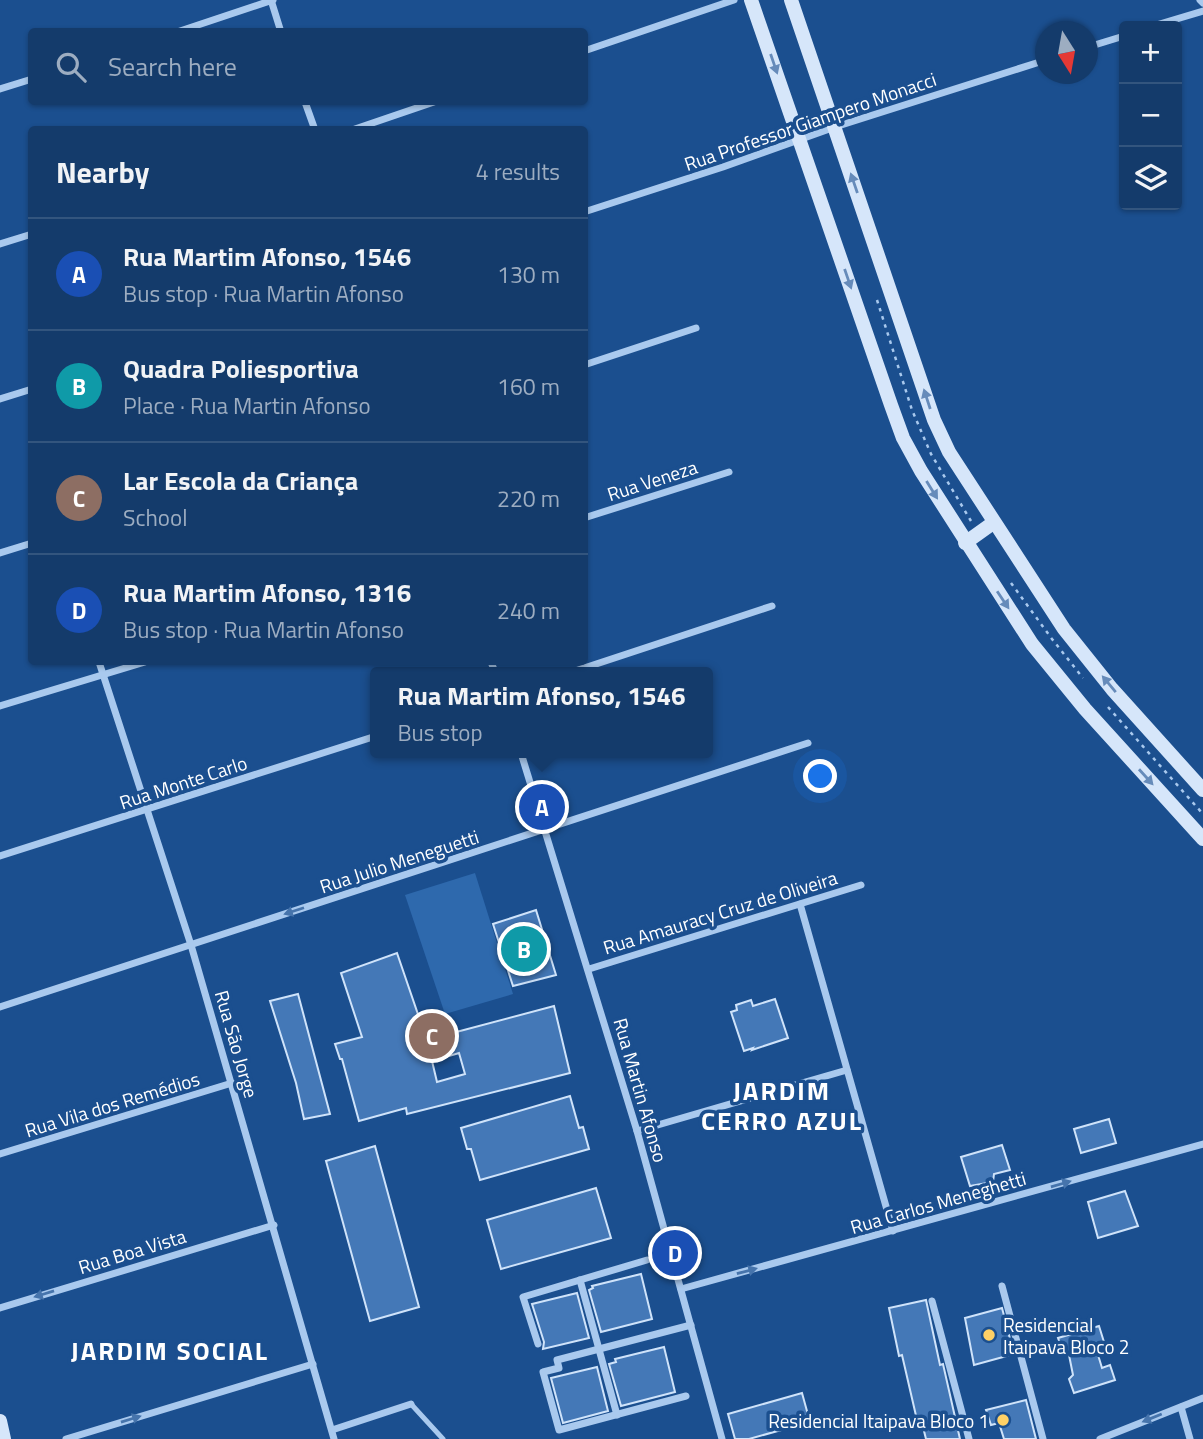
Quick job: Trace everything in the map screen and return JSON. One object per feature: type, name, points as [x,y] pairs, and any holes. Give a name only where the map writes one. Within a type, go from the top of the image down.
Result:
[{"type":"main road","points":[[751,0],[903,438],[965,543],[1039,653],[1085,709],[1203,839]]},
{"type":"main road","points":[[791,0],[934,420],[949,452],[1064,629],[1112,689],[1203,790]]},
{"type":"main road","points":[[965,543],[993,523]]},
{"type":"main road","points":[[0,1421],[4,1439]]},
{"type":"street","points":[[189,28],[272,0],[280,28]]},
{"type":"street","points":[[588,50],[734,0]]},
{"type":"street","points":[[1169,21],[1203,10]]},
{"type":"street","points":[[1098,44],[1119,37]]},
{"type":"street","name":"Rua Professor Giampero Monacci","points":[[588,211],[835,127],[1035,64]]},
{"type":"street","points":[[0,89],[28,80]]},
{"type":"street","points":[[305,105],[313,126]]},
{"type":"street","points":[[364,126],[425,105]]},
{"type":"street","points":[[0,244],[28,235]]},
{"type":"street","points":[[588,364],[696,328]]},
{"type":"street","points":[[0,399],[28,390]]},
{"type":"street","name":"Rua Veneza","points":[[588,517],[730,472]]},
{"type":"street","points":[[0,553],[28,544]]},
{"type":"street","points":[[587,667],[772,606]]},
{"type":"street","name":"Rua São Jorge","points":[[100,665],[191,945],[274,1224],[334,1439]]},
{"type":"street","points":[[0,706],[135,665]]},
{"type":"street","name":"Rua Monte Carlo","points":[[0,856],[370,738]]},
{"type":"street","name":"Rua Julio Meneguetti","points":[[0,1007],[808,743]]},
{"type":"street","name":"Rua Martin Afonso","points":[[523,758],[637,1131],[722,1439]]},
{"type":"street","name":"Rua Amauracy Cruz de Oliveira","points":[[589,969],[860,885]]},
{"type":"street","points":[[800,904],[893,1231]]},
{"type":"street","points":[[637,1131],[847,1070]]},
{"type":"street","name":"Rua Vila dos Remédios","points":[[0,1154],[232,1083]]},
{"type":"street","name":"Rua Carlos Meneghetti","points":[[681,1289],[1203,1144]]},
{"type":"street","name":"Rua Boa Vista","points":[[0,1308],[274,1224]]},
{"type":"street","points":[[538,1344],[523,1297],[647,1260]]},
{"type":"street","points":[[580,1280],[617,1415]]},
{"type":"street","points":[[1002,1286],[1043,1439]]},
{"type":"street","points":[[932,1301],[969,1439]]},
{"type":"street","points":[[686,1396],[559,1430],[543,1372],[559,1368],[557,1360],[691,1325]]},
{"type":"street","points":[[66,1439],[313,1364]]},
{"type":"street","points":[[1100,1439],[1203,1398]]},
{"type":"street","points":[[332,1430],[411,1404]]},
{"type":"street","points":[[1181,1407],[1189,1439]]},
{"type":"lane","points":[[411,1404],[443,1439]]},
{"type":"shaded area","points":[[475,873],[513,994],[445,1014],[405,895]]},
{"type":"building","points":[[536,910],[556,975],[513,986],[493,924]]},
{"type":"building","points":[[397,953],[422,1026],[441,1020],[445,1035],[554,1006],[570,1073],[407,1114],[406,1108],[359,1121],[342,1059],[335,1044],[362,1037],[341,973]],"holes":[[[459,1053],[465,1074],[437,1082],[432,1061]]]},
{"type":"building","points":[[298,994],[330,1114],[304,1119],[296,1083],[270,1001]]},
{"type":"building","points":[[775,999],[788,1038],[744,1051],[731,1012],[737,1010],[736,1005],[751,1000],[753,1006]]},
{"type":"building","points":[[570,1096],[579,1128],[583,1127],[589,1149],[480,1180],[471,1149],[467,1149],[461,1128]]},
{"type":"building","points":[[1109,1119],[1116,1143],[1081,1153],[1074,1129]]},
{"type":"building","points":[[1002,1145],[1010,1170],[994,1174],[993,1182],[970,1186],[961,1157]]},
{"type":"building","points":[[375,1146],[419,1307],[370,1321],[326,1161]]},
{"type":"building","points":[[596,1188],[611,1238],[501,1269],[487,1220]]},
{"type":"building","points":[[1125,1191],[1138,1226],[1098,1238],[1088,1202]]},
{"type":"building","points":[[641,1274],[652,1319],[601,1332],[589,1290],[592,1286]]},
{"type":"building","points":[[577,1293],[589,1338],[543,1349],[544,1342],[532,1304]]},
{"type":"building","points":[[926,1300],[960,1439],[926,1439],[921,1419],[917,1420],[902,1355],[899,1356],[889,1308]]},
{"type":"building","name":"Residencial Itaipava Bloco 2","points":[[1002,1308],[1014,1354],[974,1365],[965,1318]]},
{"type":"building","points":[[1099,1326],[1104,1342],[1095,1345],[1102,1368],[1110,1365],[1115,1380],[1074,1393],[1069,1379],[1073,1375],[1069,1355],[1064,1355],[1058,1338]]},
{"type":"building","points":[[664,1347],[675,1392],[621,1406],[609,1364],[616,1362],[615,1359]]},
{"type":"building","points":[[597,1367],[608,1411],[563,1423],[551,1378]]},
{"type":"building","points":[[802,1393],[810,1422],[749,1439],[735,1439],[728,1414]]},
{"type":"building","name":"Residencial Itaipava Bloco 1","points":[[1026,1400],[1036,1439],[1004,1439],[999,1423],[991,1425],[986,1410]]},
{"type":"place","name":"Rua Martim Afonso, 1546","points":[[542,807]]},
{"type":"place","name":"Quadra Poliesportiva","points":[[524,949]]},
{"type":"place","name":"Lar Escola da Criança","points":[[432,1036]]},
{"type":"place","name":"Rua Martim Afonso, 1316","points":[[675,1253]]},
{"type":"place","name":"Residencial Itaipava Bloco 2","points":[[989,1335]]},
{"type":"place","name":"Residencial Itaipava Bloco 1","points":[[1003,1420]]},
{"type":"district","name":"JARDIM CERRO AZUL","points":[[782,1105]]},
{"type":"district","name":"JARDIM SOCIAL","points":[[170,1350]]}]
